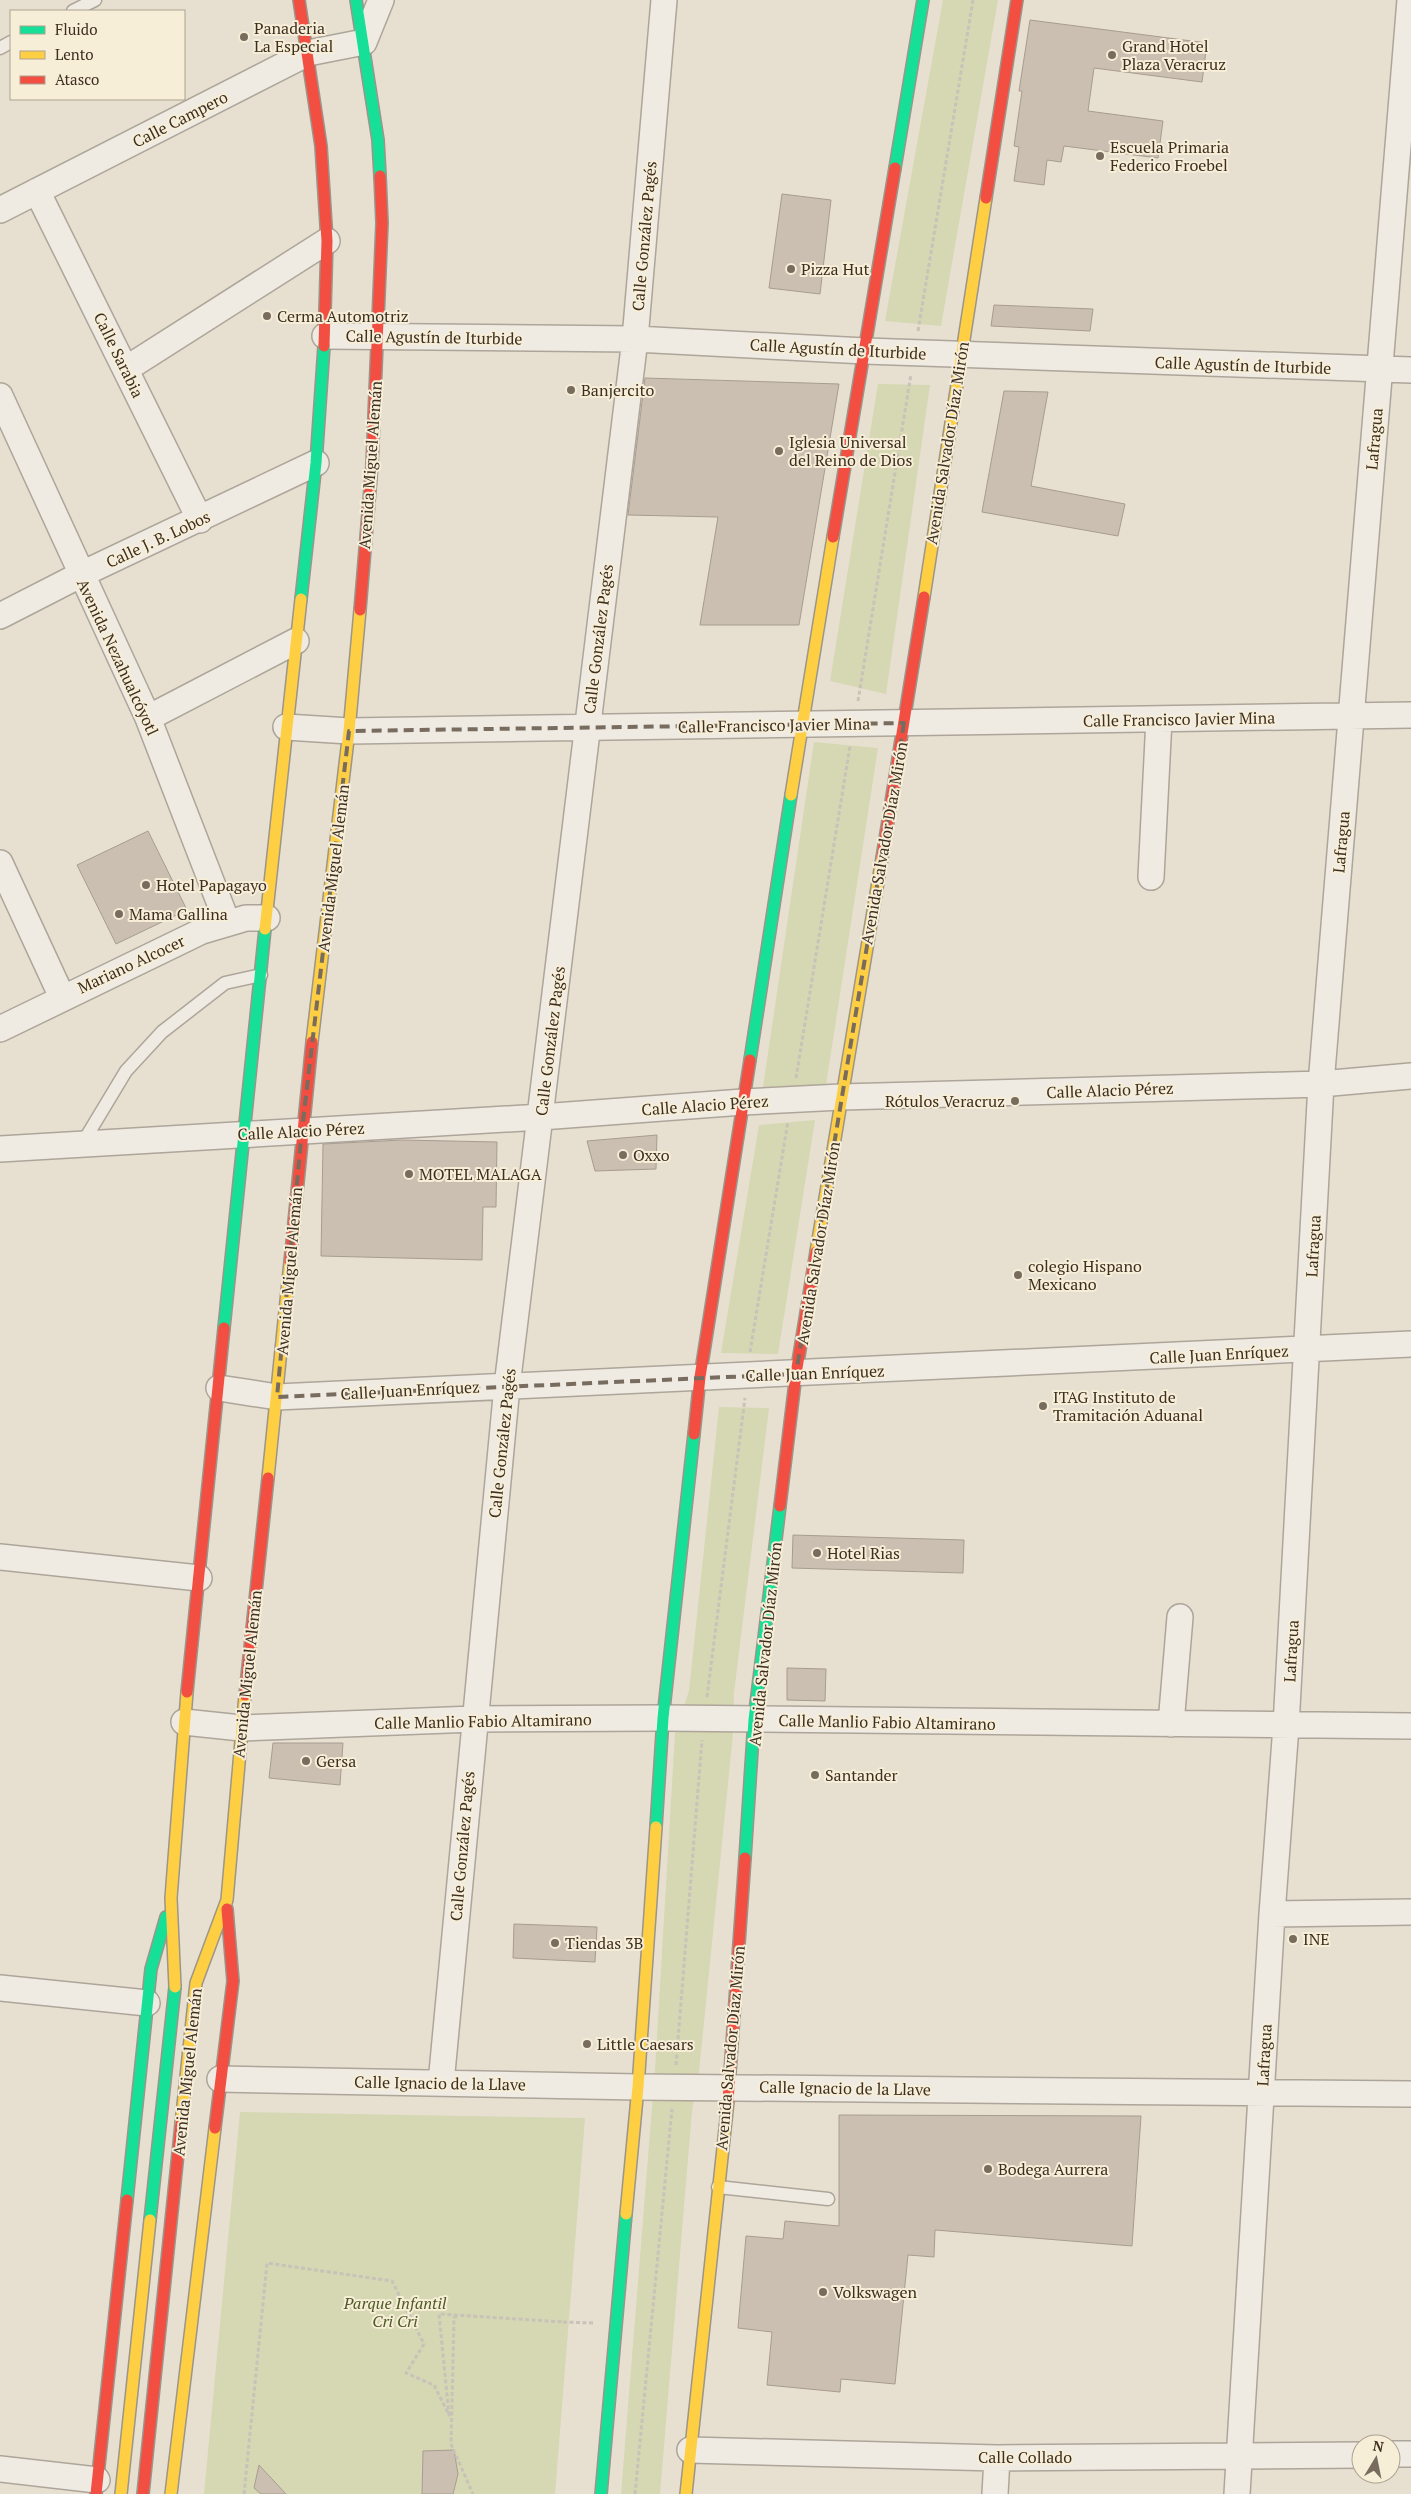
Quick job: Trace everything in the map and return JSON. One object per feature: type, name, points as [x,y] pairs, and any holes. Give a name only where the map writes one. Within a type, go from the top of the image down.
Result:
[{"type":"main road","name":"Avenida Miguel Alemán","points":[[121,2494],[176,1977],[171,1898],[184,1722],[246,1134],[286,727],[316,463],[325,336],[327,241],[321,146],[299,0]]},
{"type":"main road","name":"Avenida Miguel Alemán","points":[[143,2494],[196,1984],[227,1900],[240,1728],[277,1397],[302,1130],[348,731],[372,465],[382,214],[378,140],[356,0]]},
{"type":"main road","points":[[600,2494],[638,2087],[663,1718],[700,1377],[802,725],[866,351],[923,0]]},
{"type":"main road","name":"Avenida Salvador Díaz Mirón","points":[[686,2494],[729,2087],[754,1720],[796,1374],[904,723],[1017,0]]},
{"type":"main road","points":[[97,2487],[151,1969],[171,1898]]},
{"type":"main road","points":[[170,2494],[233,1981],[227,1900]]},
{"type":"street","points":[[364,42],[381,0]]},
{"type":"street","name":"Calle González Pagés","points":[[441,2082],[507,1386],[635,339],[664,0]]},
{"type":"street","name":"Lafragua","points":[[1237,2494],[1272,1914],[1286,1726],[1321,1084],[1410,0]]},
{"type":"street","name":"Calle Campero","points":[[0,210],[308,53],[364,42]]},
{"type":"street","name":"Calle Sarabia","points":[[37,192],[200,520]]},
{"type":"street","points":[[126,368],[327,241]]},
{"type":"street","name":"Calle Agustín de Iturbide","points":[[325,336],[635,339],[960,355],[1411,370]]},
{"type":"street","name":"Avenida Nezahualcóyotl","points":[[0,396],[80,575],[148,718],[226,922]]},
{"type":"street","name":"Calle J. B. Lobos","points":[[0,616],[80,575],[200,520],[316,463]]},
{"type":"street","points":[[148,718],[296,641]]},
{"type":"street","name":"Calle Francisco Javier Mina","points":[[286,727],[348,731],[1411,715]]},
{"type":"street","points":[[1151,877],[1159,719]]},
{"type":"street","points":[[0,863],[62,997]]},
{"type":"street","name":"Mariano Alcocer","points":[[0,1029],[62,997],[202,931],[226,922],[246,918],[267,918]]},
{"type":"street","name":"Calle Alacio Pérez","points":[[0,1149],[541,1117],[792,1099],[1321,1084],[1411,1076]]},
{"type":"street","name":"Calle Juan Enríquez","points":[[219,1388],[277,1397],[1411,1344]]},
{"type":"street","points":[[0,1557],[199,1578]]},
{"type":"street","points":[[1171,1724],[1180,1617]]},
{"type":"street","name":"Calle Manlio Fabio Altamirano","points":[[184,1722],[240,1728],[474,1719],[663,1718],[1411,1726]]},
{"type":"street","points":[[1272,1914],[1411,1912]]},
{"type":"street","points":[[0,1988],[147,2003]]},
{"type":"street","name":"Calle Ignacio de la Llave","points":[[220,2079],[638,2087],[1411,2094]]},
{"type":"street","name":"Calle Collado","points":[[690,2450],[997,2458],[1240,2457],[1351,2454]]},
{"type":"street","points":[[995,2494],[997,2458]]},
{"type":"street","points":[[0,2469],[97,2487]]},
{"type":"lane","points":[[74,10],[95,0]]},
{"type":"lane","points":[[82,1144],[126,1071],[162,1032],[224,984],[261,976]]},
{"type":"lane","points":[[718,2187],[828,2200]]},
{"type":"path","points":[[635,2494],[674,2086],[704,1719],[747,1376],[973,0]]},
{"type":"path","points":[[244,2494],[267,2263],[392,2281],[424,2344],[406,2373],[434,2385],[450,2415],[439,2314],[564,2322]]},
{"type":"path","points":[[473,2494],[451,2444],[454,2317],[615,2324]]},
{"type":"highlighted area","points":[[904,723],[796,1374],[277,1397],[302,1130],[349,731]]},
{"type":"green space","points":[[943,0],[998,0],[941,326],[885,321]]},
{"type":"green space","points":[[878,384],[930,385],[886,694],[830,681]]},
{"type":"green space","points":[[814,742],[878,748],[826,1085],[763,1087]]},
{"type":"green space","points":[[815,1120],[778,1354],[721,1353],[759,1125]]},
{"type":"green space","points":[[719,1407],[769,1408],[734,1693],[733,1734],[699,2072],[692,2111],[660,2494],[621,2494],[655,2070],[675,1734],[689,1691]]},
{"type":"green space","name":"Parque Infantil Cri Cri","points":[[240,2112],[585,2118],[555,2494],[204,2494]]},
{"type":"building","points":[[1030,20],[1207,43],[1202,82],[1094,68],[1088,111],[1163,121],[1158,158],[1064,146],[1061,162],[1047,160],[1044,185],[1014,181],[1019,147],[1014,146],[1022,91],[1019,91]]},
{"type":"building","points":[[782,194],[831,200],[820,294],[769,288]]},
{"type":"building","points":[[994,305],[1093,309],[1090,331],[991,326]]},
{"type":"building","name":"Iglesia Universal del Reino de Dios","points":[[645,378],[839,384],[799,625],[700,625],[718,517],[628,515]]},
{"type":"building","points":[[1004,391],[1048,392],[1031,486],[1125,504],[1118,536],[982,512]]},
{"type":"building","points":[[148,831],[187,910],[116,944],[77,865]]},
{"type":"building","name":"Oxxo","points":[[657,1135],[656,1169],[595,1171],[587,1141]]},
{"type":"building","name":"MOTEL MALAGA","points":[[402,1140],[497,1142],[496,1207],[483,1207],[482,1260],[321,1256],[323,1144]]},
{"type":"building","points":[[793,1535],[964,1540],[963,1573],[792,1568]]},
{"type":"building","points":[[787,1668],[826,1669],[825,1701],[787,1700]]},
{"type":"building","name":"Gersa","points":[[273,1743],[343,1743],[340,1785],[269,1778]]},
{"type":"building","name":"Tiendas 3B","points":[[514,1924],[597,1927],[595,1962],[513,1958]]},
{"type":"building","points":[[839,2115],[1141,2116],[1132,2246],[935,2230],[934,2257],[908,2255],[895,2384],[841,2379],[840,2392],[767,2385],[772,2332],[738,2328],[746,2236],[783,2239],[785,2221],[839,2226]]},
{"type":"building","points":[[454,2450],[458,2474],[453,2494],[422,2494],[423,2451]]},
{"type":"building","points":[[259,2465],[286,2494],[261,2494],[254,2488]]},
{"type":"traffic: fast","points":[[356,0],[378,140],[380,176]]},
{"type":"traffic: fast","points":[[895,168],[923,0]]},
{"type":"traffic: fast","points":[[301,599],[316,463],[324,346]]},
{"type":"traffic: fast","points":[[750,1060],[791,795]]},
{"type":"traffic: fast","points":[[224,1328],[265,929]]},
{"type":"traffic: fast","points":[[656,1827],[663,1718],[694,1434]]},
{"type":"traffic: fast","points":[[745,1858],[754,1720],[780,1506]]},
{"type":"traffic: fast","points":[[127,2200],[151,1969],[166,1917]]},
{"type":"traffic: fast","points":[[150,2220],[175,1987]]},
{"type":"traffic: fast","points":[[601,2494],[626,2214]]},
{"type":"traffic: slow","points":[[924,597],[986,198]]},
{"type":"traffic: slow","points":[[791,795],[833,537]]},
{"type":"traffic: slow","points":[[265,929],[301,599]]},
{"type":"traffic: slow","points":[[312,1042],[349,731],[360,610]]},
{"type":"traffic: slow","points":[[816,1252],[882,858]]},
{"type":"traffic: slow","points":[[268,1478],[290,1262]]},
{"type":"traffic: slow","points":[[175,1987],[171,1898],[187,1692]]},
{"type":"traffic: slow","points":[[181,2124],[196,1983],[227,1900],[245,1695]]},
{"type":"traffic: slow","points":[[626,2214],[638,2087],[656,1827]]},
{"type":"traffic: slow","points":[[686,2494],[728,2101]]},
{"type":"traffic: slow","points":[[171,2494],[215,2128]]},
{"type":"traffic: slow","points":[[121,2494],[150,2220]]},
{"type":"traffic: jam","points":[[299,0],[321,146],[327,241],[324,346]]},
{"type":"traffic: jam","points":[[986,198],[1017,0]]},
{"type":"traffic: jam","points":[[833,537],[895,168]]},
{"type":"traffic: jam","points":[[360,610],[372,465],[382,223],[380,176]]},
{"type":"traffic: jam","points":[[882,858],[924,597]]},
{"type":"traffic: jam","points":[[290,1262],[312,1042]]},
{"type":"traffic: jam","points":[[694,1434],[700,1377],[750,1060]]},
{"type":"traffic: jam","points":[[780,1506],[796,1374],[816,1252]]},
{"type":"traffic: jam","points":[[187,1692],[224,1328]]},
{"type":"traffic: jam","points":[[245,1695],[268,1478]]},
{"type":"traffic: jam","points":[[728,2101],[745,1858]]},
{"type":"traffic: jam","points":[[215,2128],[233,1981],[227,1909]]},
{"type":"traffic: jam","points":[[143,2494],[181,2124]]},
{"type":"traffic: jam","points":[[96,2494],[127,2200]]},
{"type":"place","name":"Panaderia La Especial","points":[[244,37]]},
{"type":"place","name":"Grand Hotel Plaza Veracruz","points":[[1112,55]]},
{"type":"place","name":"Escuela Primaria Federico Froebel","points":[[1100,156]]},
{"type":"place","name":"Pizza Hut","points":[[791,269]]},
{"type":"place","name":"Cerma Automotriz","points":[[267,316]]},
{"type":"place","name":"Banjercito","points":[[571,390]]},
{"type":"place","name":"Iglesia Universal del Reino de Dios","points":[[779,451]]},
{"type":"place","name":"Hotel Papagayo","points":[[146,885]]},
{"type":"place","name":"Mama Gallina","points":[[119,914]]},
{"type":"place","name":"Rótulos Veracruz","points":[[1015,1101]]},
{"type":"place","name":"Oxxo","points":[[623,1155]]},
{"type":"place","name":"MOTEL MALAGA","points":[[409,1174]]},
{"type":"place","name":"colegio Hispano Mexicano","points":[[1018,1275]]},
{"type":"place","name":"ITAG Instituto de Tramitación Aduanal","points":[[1043,1406]]},
{"type":"place","name":"Hotel Rias","points":[[817,1553]]},
{"type":"place","name":"Gersa","points":[[306,1761]]},
{"type":"place","name":"Santander","points":[[815,1775]]},
{"type":"place","name":"INE","points":[[1293,1939]]},
{"type":"place","name":"Tiendas 3B","points":[[555,1943]]},
{"type":"place","name":"Little Caesars","points":[[587,2044]]},
{"type":"place","name":"Bodega Aurrera","points":[[988,2169]]},
{"type":"place","name":"Volkswagen","points":[[823,2292]]}]
